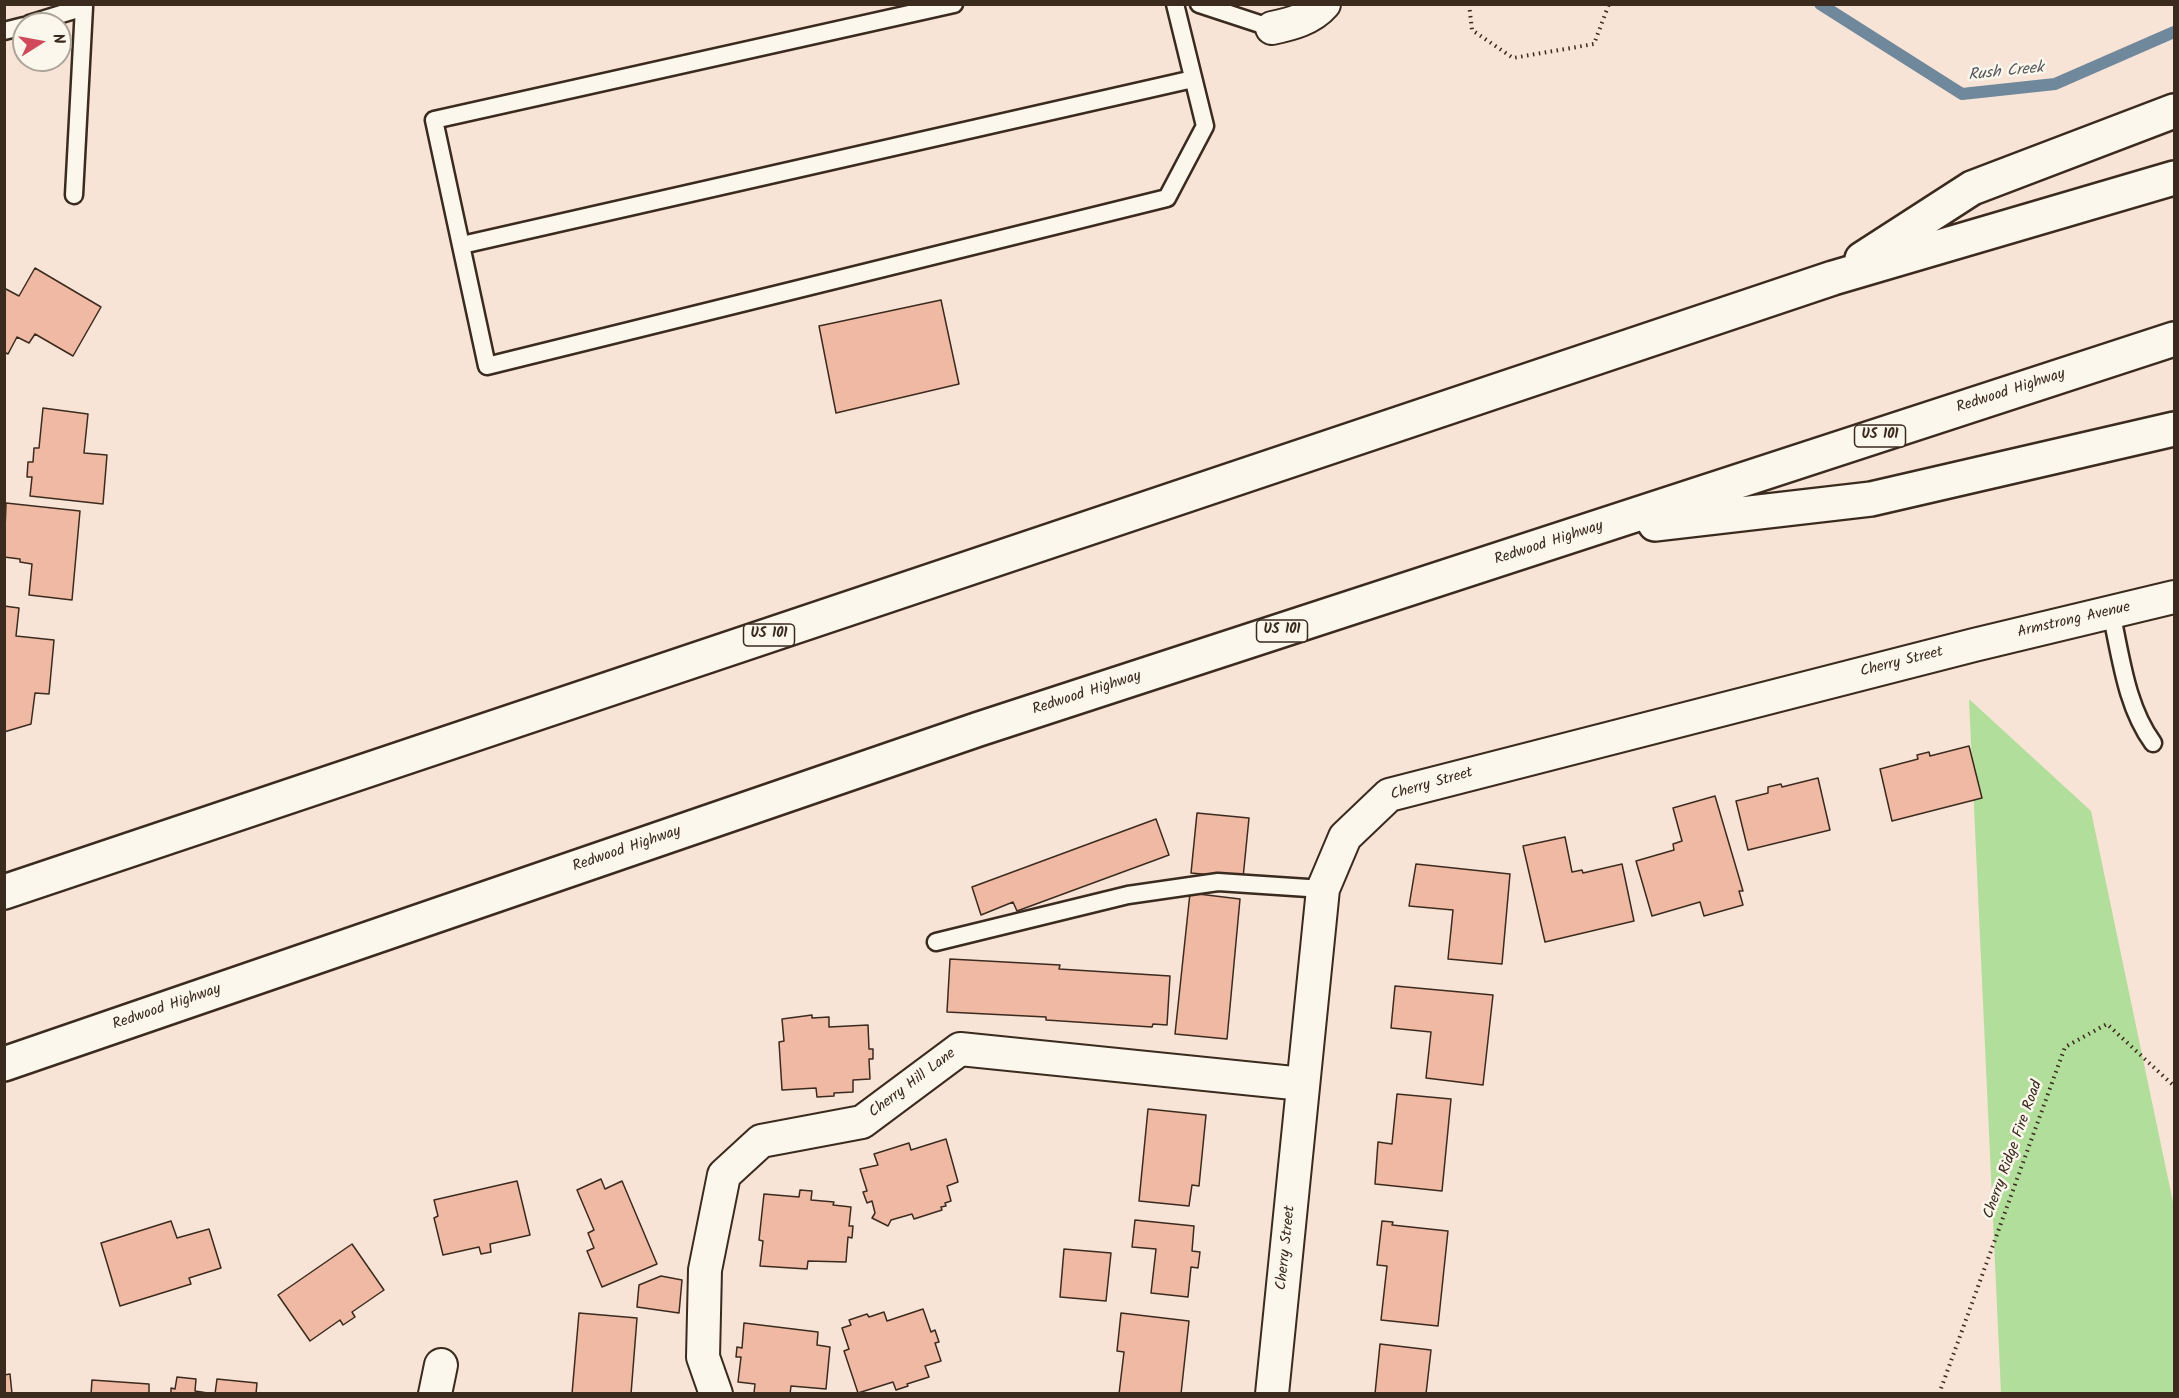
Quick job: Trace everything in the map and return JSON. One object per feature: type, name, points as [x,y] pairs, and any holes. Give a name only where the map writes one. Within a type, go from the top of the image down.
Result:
[{"type":"highway","points":[[1833,278],[1972,188],[2175,111]]},
{"type":"highway","name":"US 101","points":[[4,892],[1833,278],[2175,178]]},
{"type":"highway","name":"Redwood Highway","points":[[4,1064],[979,729],[2175,339]]},
{"type":"highway","points":[[1585,532],[1871,499],[2175,429]]},
{"type":"street","points":[[1272,28],[1294,24],[1319,10],[1324,4]]},
{"type":"street","name":"Armstrong Avenue","points":[[1974,645],[2175,597]]},
{"type":"street","name":"Cherry Street","points":[[1272,1394],[1323,889],[1345,837],[1389,795],[1974,645]]},
{"type":"street","name":"Cherry Hill Lane","points":[[716,1394],[703,1357],[705,1270],[723,1175],[761,1141],[862,1122],[960,1049],[1304,1084]]},
{"type":"lane","points":[[954,4],[434,120],[487,366],[1167,198],[1205,126],[1175,4]]},
{"type":"lane","points":[[1199,4],[1272,28]]},
{"type":"lane","points":[[68,12],[84,7],[74,195]]},
{"type":"lane","points":[[462,245],[1193,80]]},
{"type":"lane","points":[[2111,612],[2131,700],[2142,727],[2153,743]]},
{"type":"lane","points":[[936,942],[1128,895],[1218,882],[1323,889]]},
{"type":"path","points":[[1469,4],[1472,30],[1513,58],[1594,44],[1610,7],[1609,4]]},
{"type":"path","name":"Cherry Ridge Fire Road","points":[[1939,1394],[2065,1047],[2107,1024],[2175,1086]]},
{"type":"green space","points":[[1969,699],[2091,811],[2174,1207],[2174,1393],[2001,1393]]},
{"type":"building","points":[[35,268],[101,307],[73,356],[35,334],[29,343],[17,337],[8,354],[4,352],[4,288],[19,296]]},
{"type":"building","points":[[941,300],[959,384],[836,413],[819,326]]},
{"type":"building","points":[[43,408],[88,414],[84,453],[107,455],[103,504],[30,496],[32,477],[27,477],[28,462],[33,462],[34,448],[39,448]]},
{"type":"building","points":[[6,503],[80,511],[72,600],[29,595],[32,564],[20,562],[20,559],[4,557]]},
{"type":"building","points":[[4,606],[19,608],[16,636],[54,640],[49,694],[35,693],[31,724],[4,732]]},
{"type":"building","points":[[1969,746],[1982,798],[1892,821],[1880,769],[1918,759],[1917,755],[1929,752],[1930,756]]},
{"type":"building","points":[[1818,778],[1830,830],[1748,850],[1736,801],[1768,793],[1768,787],[1781,784],[1782,787]]},
{"type":"building","points":[[1715,796],[1743,891],[1739,891],[1743,905],[1704,916],[1700,902],[1652,916],[1636,861],[1674,850],[1673,844],[1682,841],[1673,808]]},
{"type":"building","points":[[1197,813],[1249,818],[1243,878],[1191,873]]},
{"type":"building","points":[[1156,819],[1169,855],[1017,911],[1013,902],[981,915],[972,887]]},
{"type":"building","points":[[1565,837],[1572,872],[1582,870],[1583,873],[1622,864],[1634,921],[1545,942],[1523,846]]},
{"type":"building","points":[[1416,864],[1510,874],[1502,964],[1448,959],[1453,910],[1409,906]]},
{"type":"building","points":[[1190,893],[1240,899],[1227,1039],[1175,1034]]},
{"type":"building","points":[[950,959],[1060,965],[1059,969],[1170,976],[1167,1025],[1153,1024],[1152,1027],[1046,1020],[1046,1017],[947,1012]]},
{"type":"building","points":[[1395,986],[1493,995],[1483,1085],[1426,1078],[1431,1032],[1391,1028]]},
{"type":"building","points":[[812,1015],[812,1018],[829,1017],[829,1027],[868,1025],[869,1049],[873,1049],[873,1059],[869,1059],[870,1079],[853,1080],[853,1092],[817,1097],[816,1088],[782,1090],[779,1042],[784,1041],[782,1019]]},
{"type":"building","points":[[1397,1094],[1451,1099],[1442,1191],[1375,1184],[1378,1142],[1392,1144]]},
{"type":"building","points":[[1148,1109],[1206,1115],[1199,1186],[1192,1185],[1189,1206],[1139,1201]]},
{"type":"building","points":[[946,1139],[958,1182],[947,1186],[951,1201],[941,1207],[942,1210],[914,1219],[912,1214],[891,1220],[888,1226],[872,1218],[875,1213],[872,1201],[867,1203],[863,1192],[867,1191],[860,1169],[878,1165],[874,1154],[909,1143],[911,1150]]},
{"type":"building","points":[[601,1179],[605,1189],[622,1181],[657,1264],[602,1287],[587,1251],[594,1248],[588,1233],[594,1230],[577,1190]]},
{"type":"building","points":[[517,1181],[530,1235],[490,1244],[491,1252],[481,1254],[479,1247],[443,1255],[434,1218],[438,1216],[434,1200]]},
{"type":"building","points":[[800,1190],[812,1191],[811,1200],[834,1202],[833,1205],[851,1207],[849,1226],[853,1226],[852,1238],[848,1237],[846,1262],[808,1261],[807,1269],[760,1266],[763,1241],[759,1240],[764,1194],[799,1197]]},
{"type":"building","points":[[1135,1220],[1194,1226],[1192,1251],[1200,1252],[1198,1268],[1191,1267],[1188,1297],[1151,1293],[1156,1249],[1132,1247]]},
{"type":"building","points":[[171,1221],[177,1238],[209,1229],[221,1268],[189,1278],[191,1284],[120,1306],[101,1243]]},
{"type":"building","points":[[1382,1221],[1393,1222],[1392,1225],[1448,1231],[1438,1326],[1381,1320],[1387,1266],[1377,1265]]},
{"type":"building","points":[[352,1244],[384,1290],[352,1312],[355,1317],[343,1325],[340,1320],[310,1341],[278,1295]]},
{"type":"building","points":[[1064,1249],[1111,1253],[1106,1301],[1060,1297]]},
{"type":"building","points":[[661,1276],[682,1280],[679,1313],[637,1307],[639,1285]]},
{"type":"building","points":[[923,1309],[931,1332],[935,1330],[939,1342],[935,1343],[941,1361],[925,1366],[929,1377],[896,1390],[893,1382],[858,1393],[844,1351],[849,1349],[842,1328],[851,1325],[849,1320],[867,1314],[869,1317],[884,1312],[887,1321]]},
{"type":"building","points":[[579,1313],[637,1318],[631,1394],[572,1394]]},
{"type":"building","points":[[1121,1313],[1189,1321],[1181,1394],[1119,1394],[1124,1352],[1117,1351]]},
{"type":"building","points":[[744,1323],[818,1332],[817,1345],[830,1347],[826,1389],[791,1386],[790,1394],[765,1394],[754,1393],[755,1384],[738,1382],[741,1357],[736,1357],[737,1347],[742,1348]]},
{"type":"building","points":[[1380,1344],[1431,1350],[1426,1394],[1375,1394]]},
{"type":"building","points":[[10,1374],[12,1394],[4,1394],[4,1375]]},
{"type":"building","points":[[177,1377],[196,1379],[195,1391],[214,1394],[171,1394],[171,1388],[175,1389]]},
{"type":"building","points":[[217,1379],[257,1383],[256,1394],[215,1394]]},
{"type":"building","points":[[92,1380],[149,1384],[149,1394],[91,1394]]},
{"type":"waterway","name":"Rush Creek","points":[[1820,4],[1962,94],[2055,84],[2174,32]]}]
